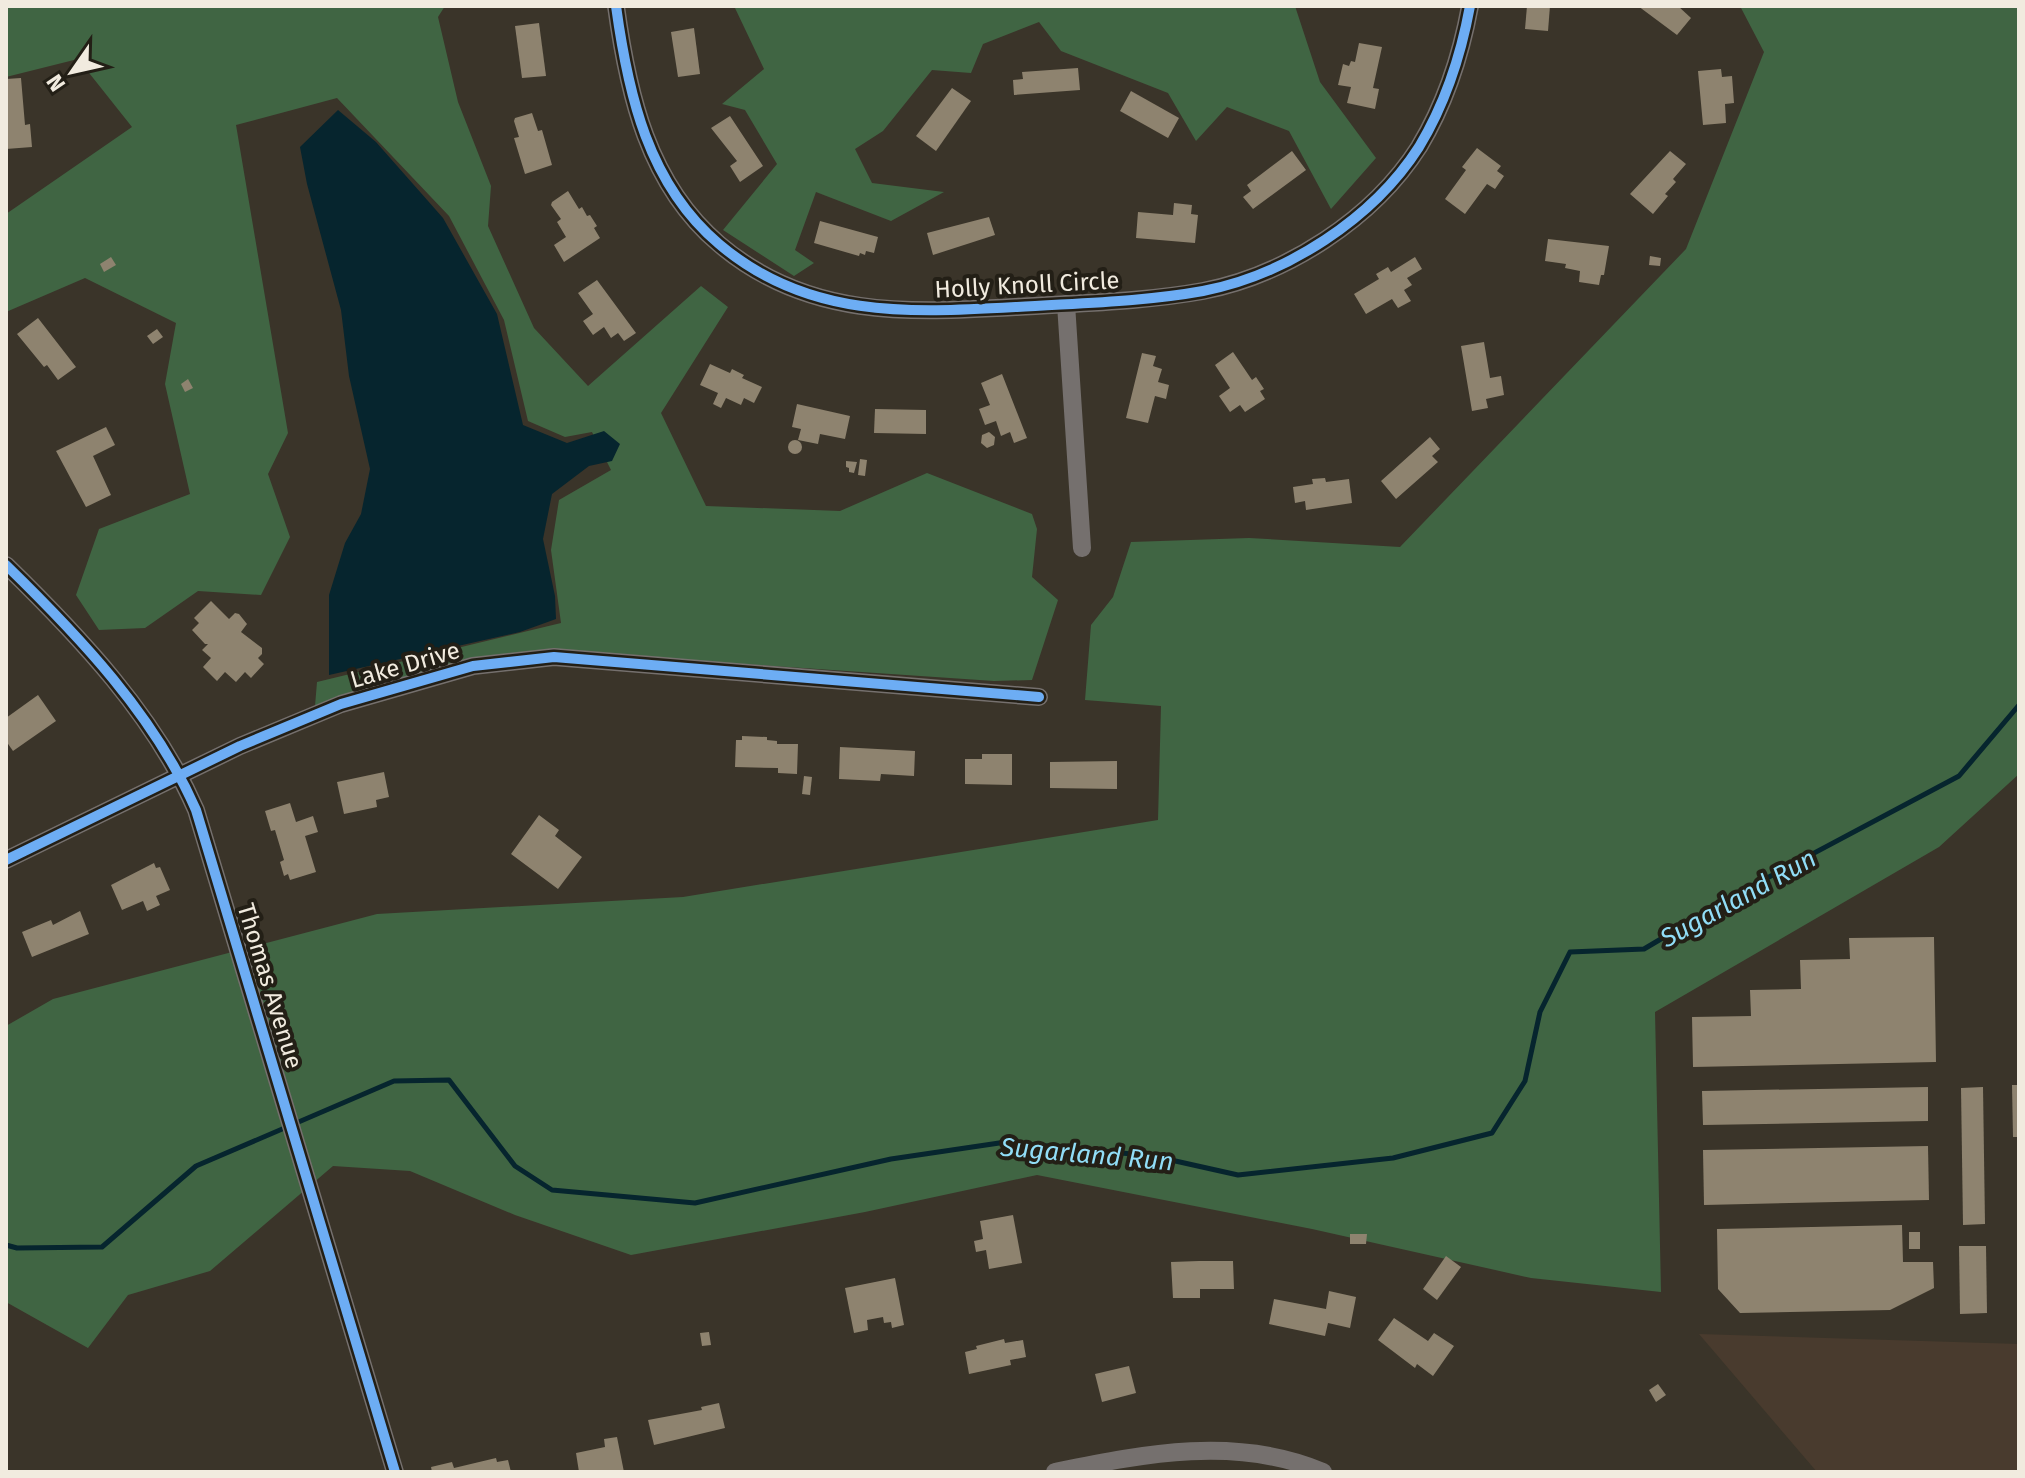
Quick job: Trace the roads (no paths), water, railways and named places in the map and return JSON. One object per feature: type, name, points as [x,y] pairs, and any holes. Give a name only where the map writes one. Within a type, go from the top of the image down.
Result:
[{"type":"street","name":"Holly Knoll Circle","points":[[616,6],[622,52],[635,108],[656,163],[693,219],[717,243],[744,264],[806,294],[865,309],[952,311],[1169,296],[1245,279],[1294,258],[1327,238],[1372,201],[1417,149],[1448,87],[1470,6]]},
{"type":"street","points":[[1066,304],[1082,548]]},
{"type":"street","name":"Thomas Avenue","points":[[6,565],[57,615],[133,706],[181,776],[196,810],[395,1472]]},
{"type":"street","name":"Lake Drive","points":[[6,860],[240,746],[341,704],[473,666],[554,657],[1039,697]]},
{"type":"street","points":[[1055,1472],[1185,1451],[1228,1450],[1275,1455],[1323,1472]]},
{"type":"water","points":[[338,110],[376,142],[443,218],[497,314],[523,425],[567,443],[604,431],[620,444],[612,461],[589,466],[552,494],[543,539],[555,596],[556,619],[520,632],[329,675],[329,595],[345,543],[361,514],[370,469],[349,376],[341,310],[300,147]]},
{"type":"waterway","name":"Sugarland Run","points":[[6,1245],[17,1248],[102,1247],[196,1166],[394,1081],[449,1080],[515,1166],[552,1190],[695,1203],[891,1159],[1006,1142],[1153,1156],[1238,1175],[1393,1158],[1492,1133],[1525,1081],[1540,1012],[1570,952],[1644,949],[1737,894],[1959,776],[2019,705]]}]
